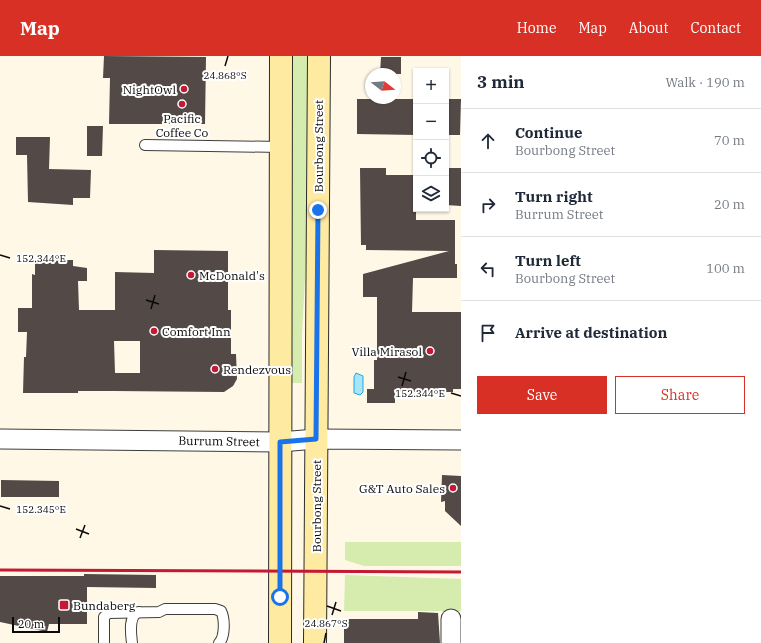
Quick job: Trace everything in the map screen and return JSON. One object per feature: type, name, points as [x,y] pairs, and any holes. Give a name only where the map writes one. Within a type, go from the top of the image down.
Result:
[{"type":"main road","points":[[280,643],[281,56]]},
{"type":"main road","name":"Bourbong Street","points":[[315,643],[319,56]]},
{"type":"street","name":"Burrum Street","points":[[0,439],[280,442],[316,439],[461,440]]},
{"type":"street","points":[[451,619],[451,643]]},
{"type":"lane","points":[[145,145],[281,147]]},
{"type":"lane","points":[[104,643],[106,614],[111,612],[159,612],[165,609],[218,610],[223,617],[223,637],[219,643]]},
{"type":"lane","points":[[132,643],[132,617],[139,612]]},
{"type":"green space","points":[[292,56],[309,56],[307,240],[302,335],[302,383],[292,383],[289,369]]},
{"type":"green space","points":[[345,542],[461,542],[461,566],[364,566],[345,560]]},
{"type":"green space","points":[[345,575],[461,579],[461,611],[344,611]]},
{"type":"water","points":[[356,373],[363,376],[363,392],[360,395],[354,393],[354,377]]},
{"type":"building","points":[[104,56],[206,57],[205,124],[109,124],[110,78],[103,78]]},
{"type":"building","points":[[381,57],[401,57],[401,68],[380,68]]},
{"type":"building","points":[[357,99],[365,99],[365,104],[401,104],[401,99],[413,99],[413,135],[357,134]]},
{"type":"building","points":[[449,99],[461,99],[460,135],[449,135]]},
{"type":"building","points":[[87,126],[103,126],[102,156],[87,156]]},
{"type":"building","points":[[16,137],[50,137],[49,169],[91,170],[90,198],[73,198],[73,205],[28,202],[27,155],[16,155]]},
{"type":"building","points":[[360,168],[386,168],[386,175],[413,175],[413,212],[416,212],[416,220],[455,220],[455,264],[457,264],[457,278],[413,278],[412,312],[461,312],[461,389],[453,389],[453,392],[395,392],[395,403],[367,403],[367,389],[374,389],[374,360],[377,360],[377,297],[363,297],[363,274],[449,251],[366,250],[366,245],[361,245]]},
{"type":"building","points":[[449,168],[461,168],[461,206],[449,205]]},
{"type":"building","points":[[154,250],[228,251],[228,310],[231,310],[231,354],[236,354],[237,379],[233,386],[224,392],[78,391],[78,393],[23,393],[24,357],[26,357],[27,332],[18,332],[18,308],[32,308],[32,274],[35,275],[35,260],[73,260],[73,266],[87,268],[87,281],[78,281],[79,310],[115,310],[115,272],[154,273]],"holes":[[[114,341],[140,341],[140,373],[115,373]]]},
{"type":"building","points":[[442,475],[461,476],[461,526],[445,511],[445,501],[441,502]]},
{"type":"building","points":[[1,480],[59,481],[59,497],[1,497]]},
{"type":"building","points":[[84,574],[156,575],[156,588],[87,587],[87,624],[49,624],[47,632],[0,622],[0,576],[84,576]]},
{"type":"building","points":[[418,612],[438,613],[440,643],[344,643],[344,619],[418,619]]},
{"type":"railway","points":[[0,570],[461,572]]},
{"type":"place","name":"NightOwl","points":[[184,89]]},
{"type":"place","name":"Pacific Coffee Co","points":[[182,104]]},
{"type":"place","name":"McDonald's","points":[[191,275]]},
{"type":"place","name":"Comfort Inn","points":[[154,331]]},
{"type":"place","name":"Villa Mirasol","points":[[430,351]]},
{"type":"place","name":"Rendezvous","points":[[215,369]]},
{"type":"place","name":"G&T Auto Sales","points":[[453,488]]},
{"type":"place","name":"Bundaberg","points":[[64,605]]},
{"type":"route","points":[[280,597],[280,442],[316,439],[318,210]]}]
